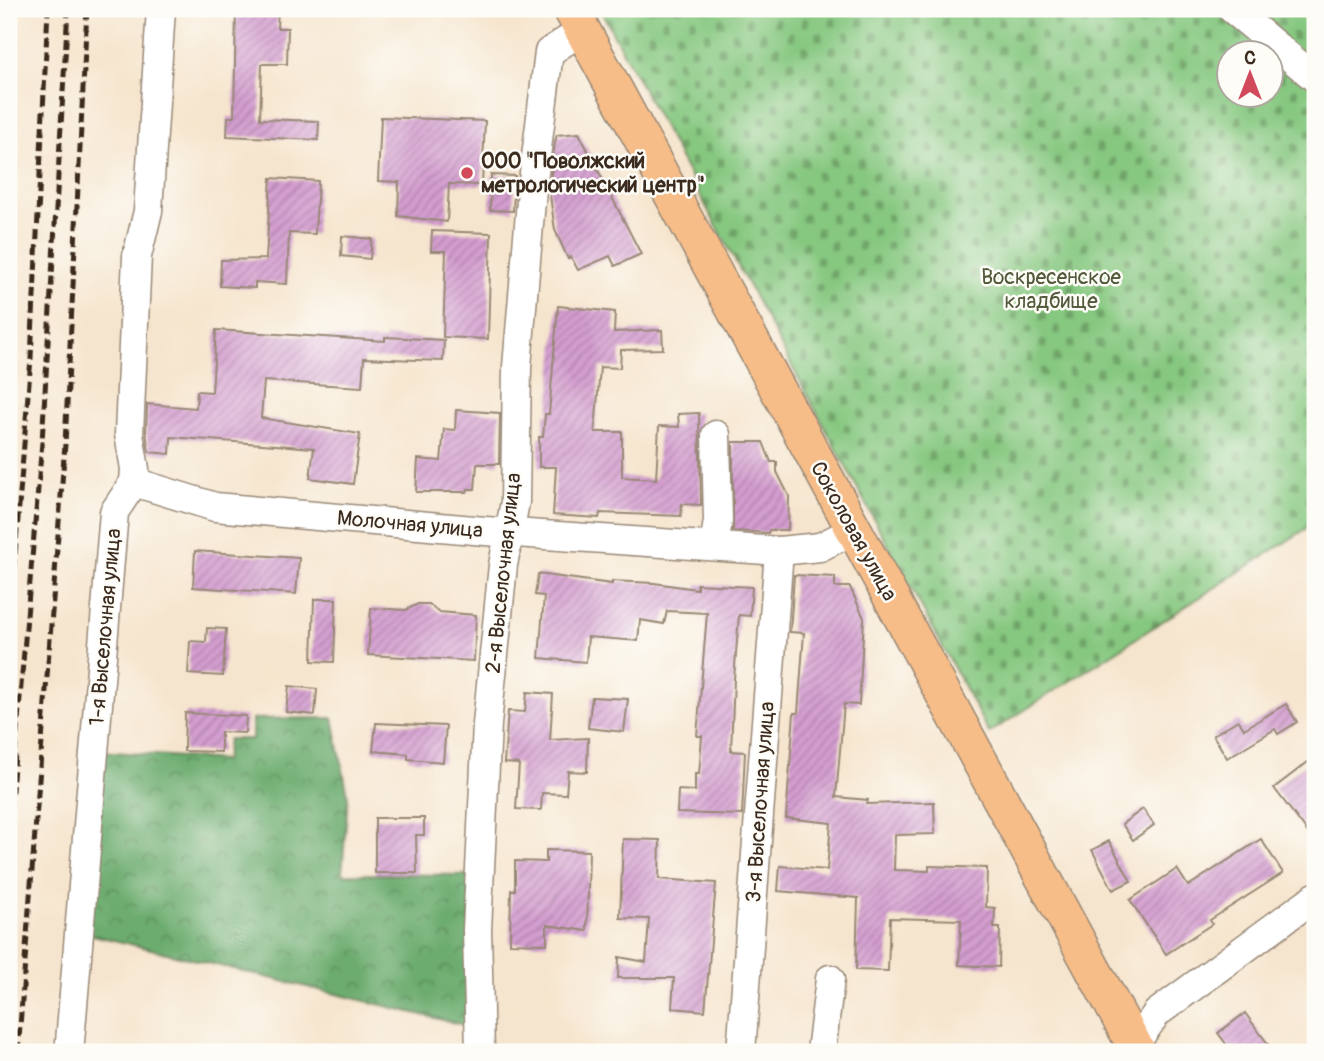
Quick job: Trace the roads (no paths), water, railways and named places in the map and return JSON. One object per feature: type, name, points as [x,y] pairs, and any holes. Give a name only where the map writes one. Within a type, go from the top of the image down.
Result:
[{"type":"main road","name":"Соколовая улица","points":[[577,19],[1134,1050]]},
{"type":"street","points":[[134,482],[135,469],[129,434],[137,256],[148,211],[161,9]]},
{"type":"street","points":[[1232,9],[1315,78]]},
{"type":"street","name":"2-я Выселочная улица","points":[[480,1052],[477,930],[487,724],[514,502],[517,367],[532,189],[549,52],[577,19]]},
{"type":"street","points":[[714,546],[718,521],[716,435]]},
{"type":"street","name":"Молочная улица","points":[[134,482],[215,507],[779,551],[820,547],[854,530]]},
{"type":"street","name":"1-я Выселочная улица","points":[[70,1042],[114,512],[134,482]]},
{"type":"street","name":"3-я Выселочная улица","points":[[741,1052],[779,551]]},
{"type":"street","points":[[1134,1050],[1157,1013],[1315,897]]},
{"type":"street","points":[[821,1052],[830,979]]},
{"type":"railway","points":[[9,629],[31,358],[48,9]]},
{"type":"railway","points":[[9,825],[42,442],[68,9]]},
{"type":"railway","points":[[18,1052],[65,444],[87,9]]},
{"type":"place","name":"ООО \"Поволжский метрологический центр\"","points":[[467,173]]},
{"type":"park label","name":"Воскресенское кладбище","points":[[1051,289]]}]
